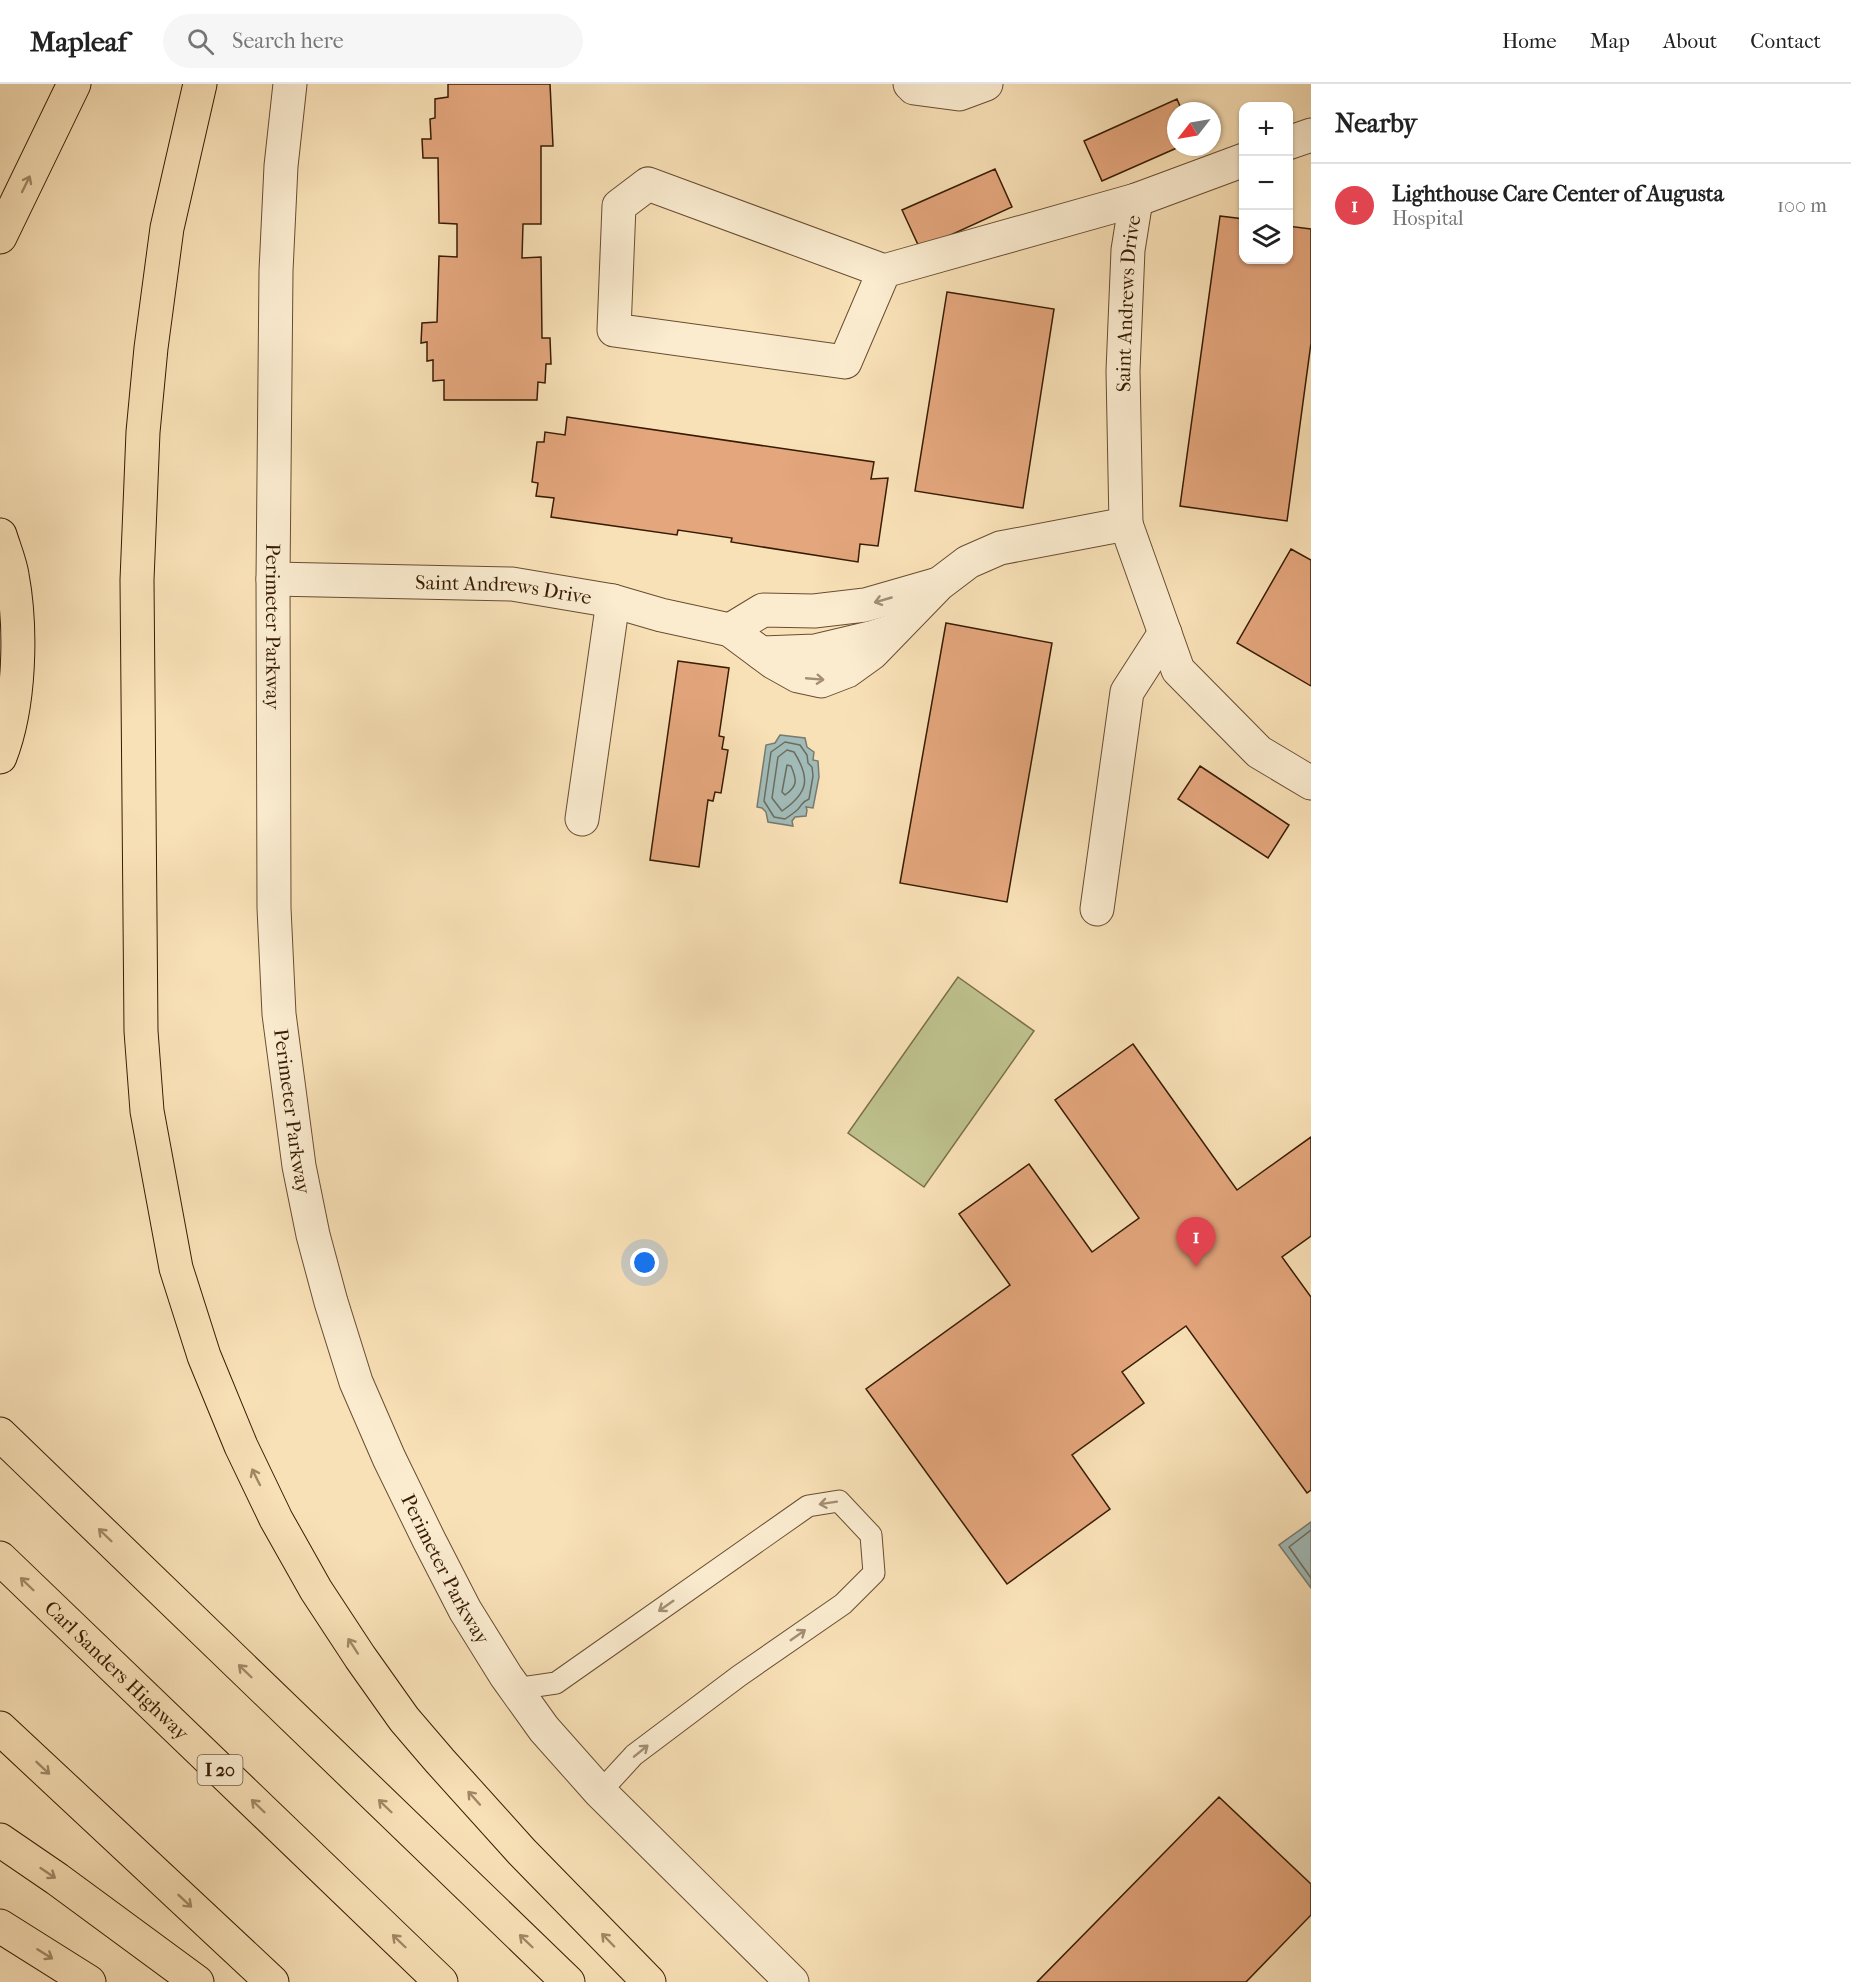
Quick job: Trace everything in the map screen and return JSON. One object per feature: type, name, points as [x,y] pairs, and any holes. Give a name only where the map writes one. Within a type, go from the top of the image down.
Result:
[{"type":"highway","points":[[0,237],[74,84]]},
{"type":"highway","points":[[200,84],[167,228],[151,348],[143,432],[137,580],[141,1031],[147,1111],[176,1268],[204,1356],[241,1446],[282,1529],[316,1590],[353,1647],[404,1719],[440,1761],[522,1852],[649,1982]]},
{"type":"highway","points":[[0,535],[12,574],[16,610],[17,657],[14,705],[0,758]]},
{"type":"highway","points":[[0,1434],[568,1982]]},
{"type":"highway","name":"Carl Sanders Highway","points":[[0,1558],[441,1982]]},
{"type":"highway","points":[[0,1728],[272,1982]]},
{"type":"highway","points":[[0,1840],[197,1982]]},
{"type":"highway","points":[[0,1926],[89,1982]]},
{"type":"street","name":"Perimeter Parkway","points":[[290,84],[281,166],[276,271],[273,579],[274,908],[279,1014],[299,1166],[313,1235],[356,1382],[389,1458],[465,1610],[515,1689],[544,1729],[600,1792],[792,1982]]},
{"type":"street","points":[[910,84],[914,88],[959,94],[986,84]]},
{"type":"street","points":[[1293,141],[1311,135]]},
{"type":"street","name":"Saint Andrews Drive","points":[[1239,162],[1136,200],[1128,250],[1124,360],[1126,524],[1178,670],[1259,752],[1311,783]]},
{"type":"street","points":[[884,272],[845,362],[614,330],[619,206],[648,184],[884,272],[1136,200]]},
{"type":"street","name":"Saint Andrews Drive","points":[[273,579],[512,584],[613,601],[661,615],[730,630],[772,662],[798,676],[821,681],[848,671],[852,654],[872,653],[939,584],[968,562],[1000,548],[1126,524]]},
{"type":"street","name":"Saint Andrews Drive","points":[[730,630],[763,610],[814,611],[865,605],[939,584]]},
{"type":"street","points":[[582,819],[613,601]]},
{"type":"street","points":[[848,607],[852,654]]},
{"type":"street","points":[[1097,909],[1127,692],[1165,633]]},
{"type":"lane","points":[[515,1689],[556,1683],[808,1506],[839,1501],[871,1535],[874,1573],[843,1604],[739,1676],[634,1755],[600,1792]]},
{"type":"green space","points":[[958,977],[1034,1031],[924,1187],[848,1133]]},
{"type":"water","points":[[780,735],[805,738],[807,747],[814,752],[813,760],[818,761],[819,777],[813,808],[806,807],[806,816],[795,817],[792,821],[793,826],[768,822],[766,812],[757,807],[766,745],[775,743]]},
{"type":"water","points":[[1311,1522],[1311,1588],[1279,1545]]},
{"type":"building","points":[[448,84],[550,84],[553,146],[541,146],[541,224],[523,224],[522,258],[541,257],[542,338],[550,338],[551,364],[546,364],[545,383],[538,382],[537,400],[444,400],[444,380],[433,381],[433,360],[427,361],[427,342],[421,343],[422,323],[437,322],[439,256],[457,257],[457,224],[439,223],[438,158],[423,158],[422,139],[431,139],[430,119],[435,118],[435,99],[448,97]]},
{"type":"building","points":[[1167,104],[1167,152],[1102,181],[1084,141]]},
{"type":"building","points":[[995,169],[1012,207],[920,249],[902,210]]},
{"type":"building","points":[[1220,216],[1239,218],[1239,264],[1293,264],[1293,227],[1311,229],[1311,343],[1287,521],[1180,506]]},
{"type":"building","points":[[947,292],[1054,309],[1023,508],[915,491]]},
{"type":"building","points":[[567,417],[874,462],[871,479],[888,478],[878,546],[860,544],[858,562],[731,542],[732,538],[678,530],[677,535],[551,517],[554,498],[536,496],[538,483],[532,482],[537,442],[544,442],[545,432],[565,435]]},
{"type":"building","points":[[1291,549],[1311,560],[1311,686],[1237,643]]},
{"type":"building","points":[[946,623],[1052,643],[1007,902],[900,883]]},
{"type":"building","points":[[678,661],[729,668],[719,736],[724,737],[722,749],[728,750],[721,793],[715,792],[713,801],[708,800],[699,867],[650,860]]},
{"type":"building","points":[[1200,766],[1289,825],[1268,858],[1178,799]]},
{"type":"building","points":[[1133,1044],[1237,1190],[1311,1137],[1311,1236],[1282,1257],[1311,1297],[1311,1490],[1307,1493],[1186,1326],[1122,1372],[1144,1403],[1072,1455],[1110,1509],[1007,1584],[866,1389],[1010,1285],[959,1214],[1029,1164],[1092,1252],[1139,1218],[1055,1100]]},
{"type":"building","points":[[1219,1797],[1311,1884],[1311,1915],[1246,1982],[1037,1982]]},
{"type":"place","name":"Lighthouse Care Center of Augusta","points":[[1196,1267]]}]
